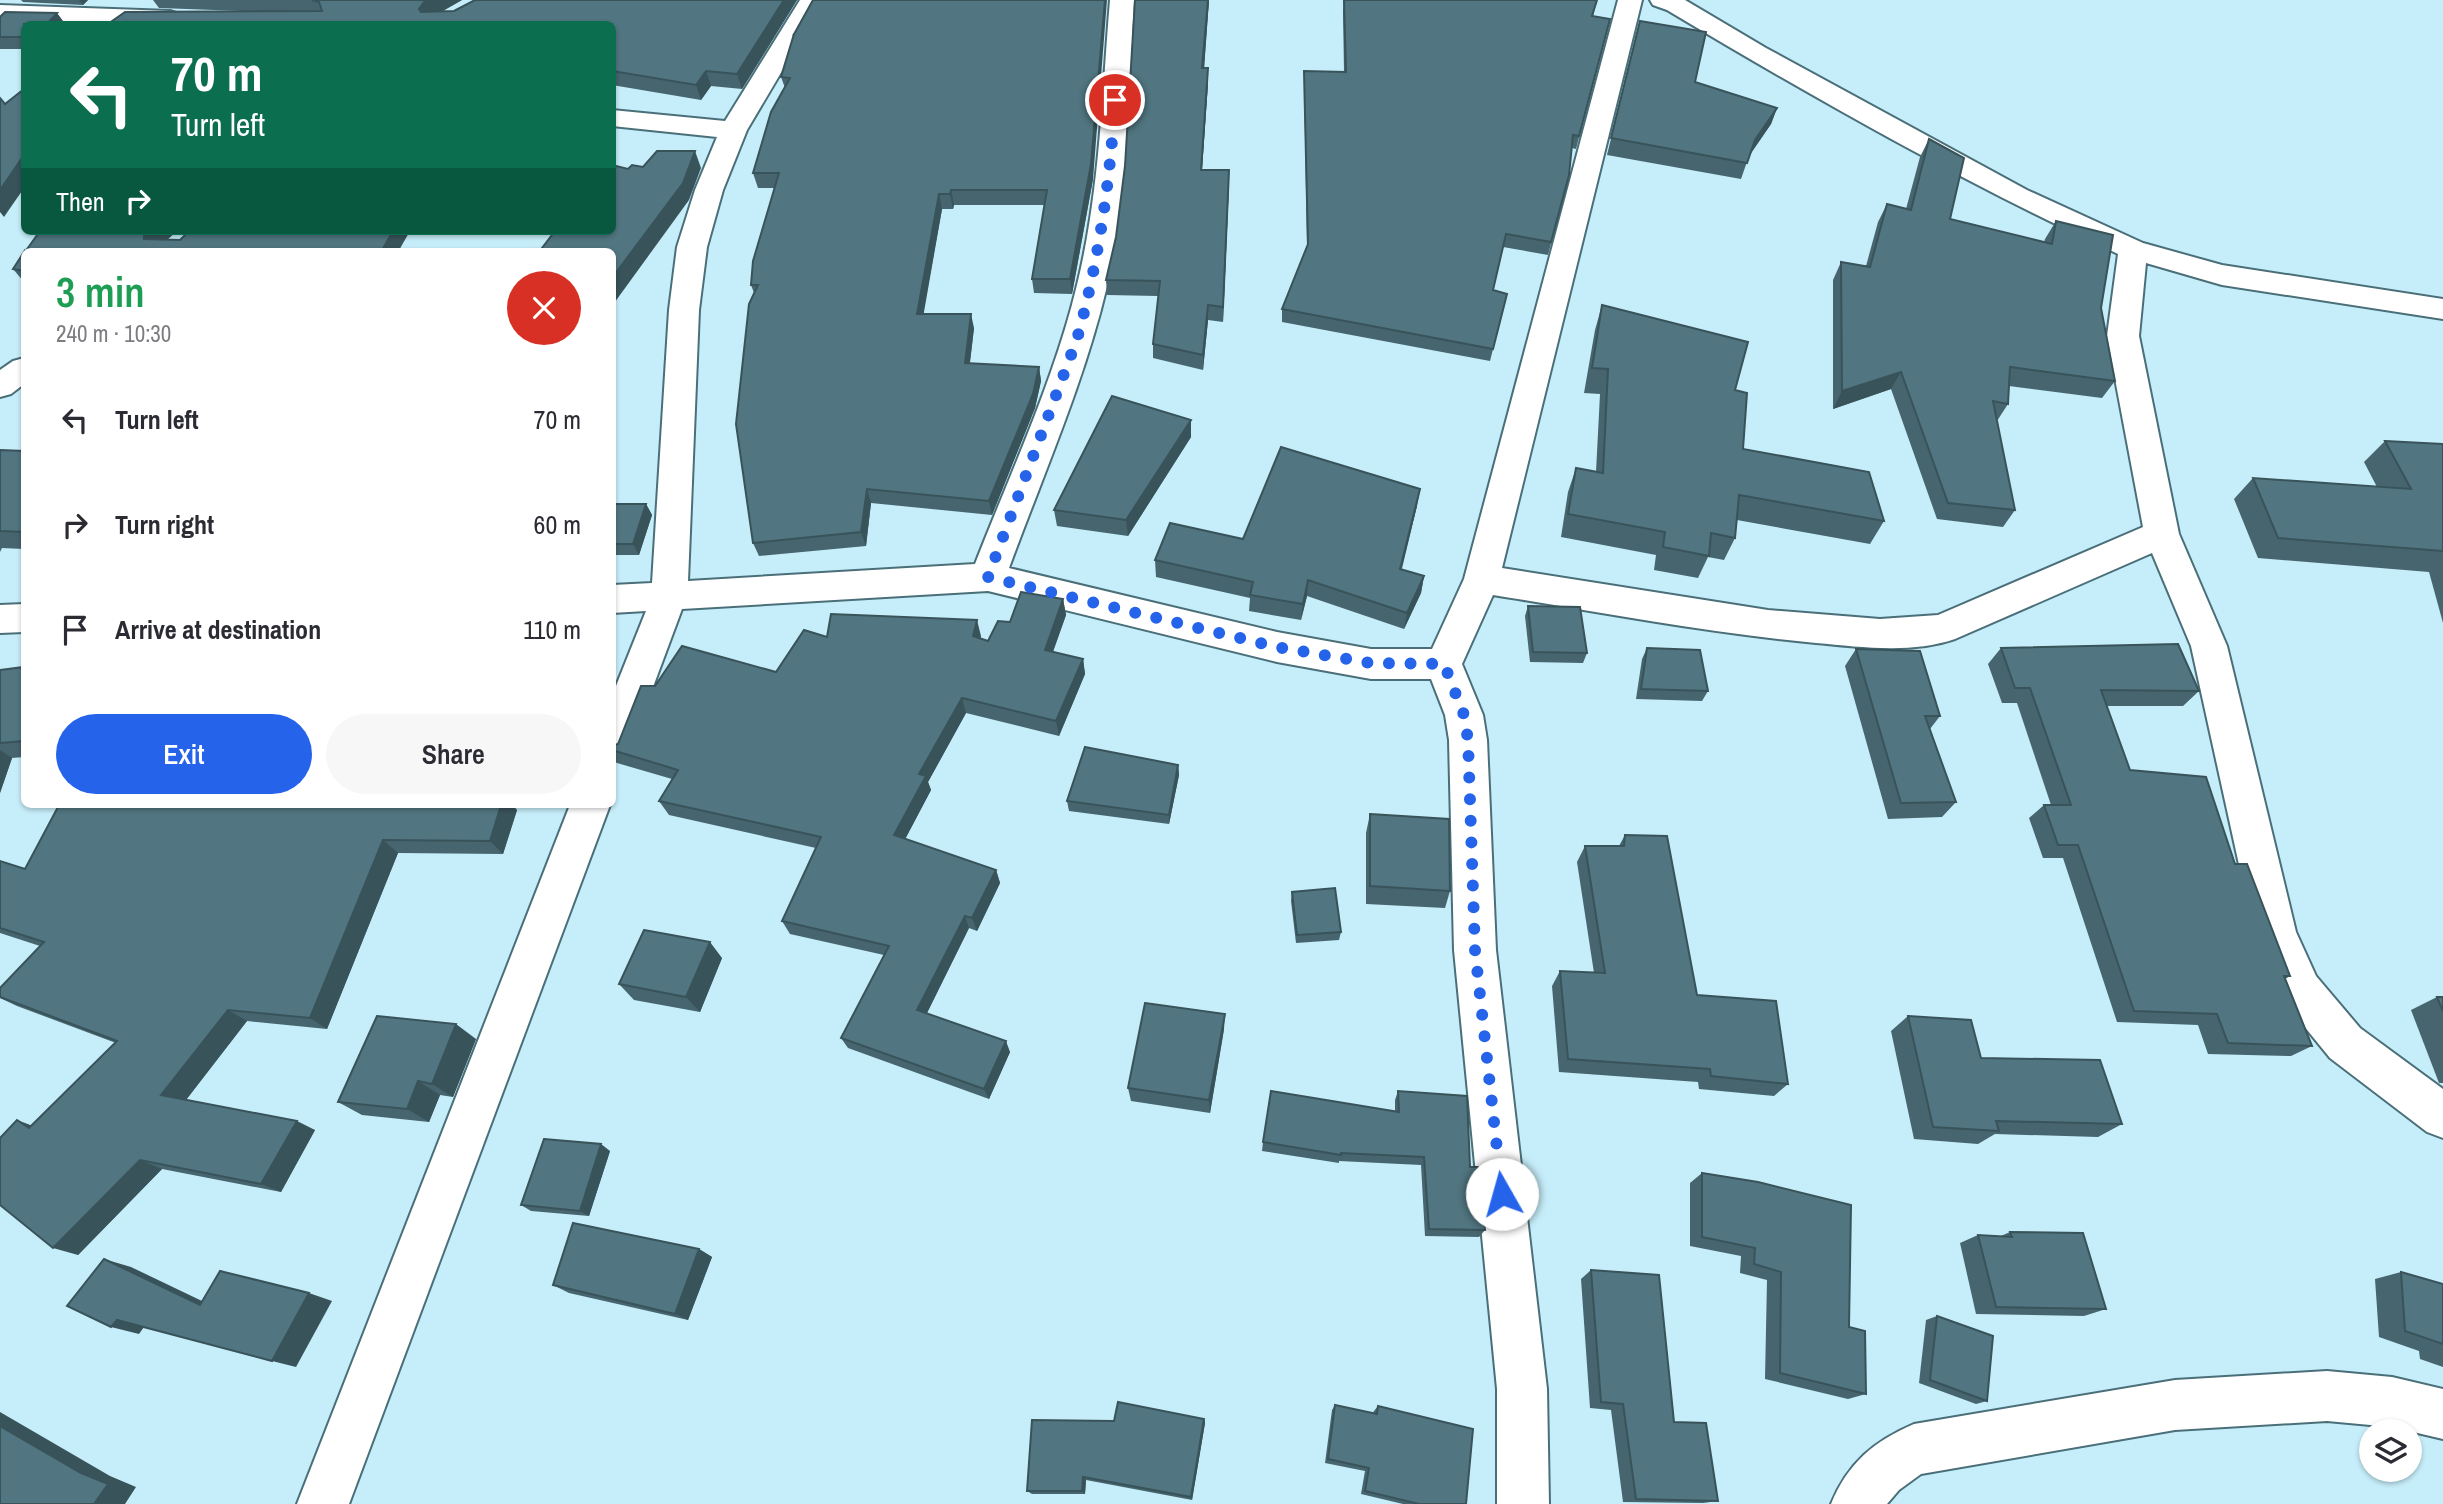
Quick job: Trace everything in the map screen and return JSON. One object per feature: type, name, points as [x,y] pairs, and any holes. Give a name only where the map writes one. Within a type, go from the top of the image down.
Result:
[{"type":"street","points":[[616,736],[669,597],[684,310],[692,247],[709,190],[733,130],[812,0]]},
{"type":"street","points":[[988,577],[1077,339],[1093,283],[1110,174],[1122,0]]},
{"type":"street","points":[[1523,1504],[1522,1389],[1475,950],[1468,740],[1464,715],[1444,664],[1482,579],[1630,0]]},
{"type":"street","points":[[1662,0],[1676,5],[1757,53],[2017,196],[2133,250],[2222,275],[2443,309]]},
{"type":"street","points":[[0,13],[192,20]]},
{"type":"street","points":[[616,118],[733,130]]},
{"type":"street","points":[[2133,250],[2123,336],[2162,534],[2208,646],[2275,933],[2301,990],[2345,1043],[2443,1116]]},
{"type":"street","points":[[0,386],[21,371]]},
{"type":"street","points":[[1482,579],[1768,624],[1880,634],[1942,629],[2162,534]]},
{"type":"street","points":[[616,599],[988,577],[1277,647],[1371,663],[1444,664]]},
{"type":"street","points":[[0,619],[21,618]]},
{"type":"street","points":[[323,1504],[589,808]]},
{"type":"street","points":[[1857,1504],[1874,1476],[1893,1461],[1914,1450],[2175,1405],[2327,1396],[2392,1402],[2443,1414]]},
{"type":"building","points":[[312,0],[428,0],[419,9],[421,12],[454,11],[475,0],[784,0],[737,74],[706,71],[696,85],[616,72],[616,21],[112,21],[125,12],[322,11],[319,2]]},
{"type":"building","points":[[813,0],[1105,0],[1091,164],[1070,279],[1032,279],[1047,190],[951,190],[950,194],[939,194],[917,314],[971,314],[965,363],[1039,367],[1033,394],[989,501],[867,489],[861,532],[753,543],[736,424],[749,304],[758,285],[751,285],[753,261],[779,173],[753,173],[771,112],[790,78],[781,77],[794,34]]},
{"type":"building","points":[[1135,0],[1208,0],[1202,68],[1208,68],[1201,170],[1229,170],[1223,307],[1208,305],[1203,355],[1153,344],[1160,281],[1106,280],[1116,237],[1125,166]]},
{"type":"building","points":[[1344,0],[1597,0],[1592,16],[1610,19],[1579,136],[1573,135],[1569,175],[1551,242],[1506,234],[1493,290],[1507,294],[1493,349],[1282,309],[1308,244],[1304,71],[1346,72]]},
{"type":"building","points":[[5,12],[57,13],[50,21],[21,21],[21,37],[0,37],[0,17]]},
{"type":"building","points":[[1640,21],[1706,32],[1695,82],[1777,108],[1755,140],[1747,163],[1611,138]]},
{"type":"building","points":[[21,91],[21,159],[0,190],[0,98],[5,104]]},
{"type":"building","points":[[1929,139],[1964,158],[1950,219],[2052,244],[2056,221],[2113,235],[2101,308],[2115,381],[2010,367],[2008,404],[1993,401],[2015,510],[1948,503],[1901,372],[1842,391],[1841,262],[1870,267],[1887,204],[1911,210]]},
{"type":"building","points":[[657,151],[695,151],[683,183],[616,273],[616,248],[542,248],[552,235],[616,235],[616,166],[628,169],[632,165],[643,167]]},
{"type":"building","points":[[37,235],[144,235],[144,239],[180,240],[185,235],[391,235],[383,248],[28,248]]},
{"type":"building","points":[[21,257],[21,270],[13,269]]},
{"type":"building","points":[[1602,305],[1748,342],[1735,390],[1747,393],[1743,449],[1869,472],[1884,521],[1739,495],[1735,538],[1711,533],[1709,556],[1663,547],[1665,532],[1568,514],[1576,468],[1603,473],[1608,369],[1592,368]]},
{"type":"building","points":[[1112,396],[1191,420],[1126,520],[1054,510]]},
{"type":"building","points":[[2385,441],[2443,444],[2443,551],[2278,538],[2253,478],[2411,489]]},
{"type":"building","points":[[1281,447],[1420,489],[1400,569],[1424,576],[1407,613],[1308,580],[1303,604],[1250,595],[1253,582],[1155,560],[1170,523],[1243,539]]},
{"type":"building","points":[[0,450],[21,451],[21,532],[0,531]]},
{"type":"building","points":[[616,504],[646,504],[633,544],[616,544]]},
{"type":"building","points":[[1021,592],[1063,599],[1045,650],[1083,659],[1056,721],[962,698],[919,774],[926,776],[894,835],[996,870],[972,918],[965,916],[917,1010],[1006,1041],[984,1089],[841,1038],[889,946],[782,921],[821,837],[659,801],[678,770],[616,751],[616,745],[641,686],[655,686],[682,646],[776,672],[804,630],[827,637],[831,614],[977,620],[973,636],[988,641],[998,621],[1010,622]]},
{"type":"building","points":[[1528,606],[1580,607],[1587,653],[1533,652]]},
{"type":"building","points":[[2178,644],[2199,691],[2101,690],[2130,770],[2206,777],[2235,864],[2247,864],[2290,976],[2284,976],[2312,1046],[2228,1043],[2217,1014],[2134,1011],[2078,845],[2058,845],[2044,805],[2071,805],[2030,688],[2015,688],[2001,648]]},
{"type":"building","points":[[1647,648],[1700,650],[1708,691],[1641,689]]},
{"type":"building","points":[[1856,649],[1920,651],[1940,716],[1925,716],[1956,802],[1901,803]]},
{"type":"building","points":[[21,667],[21,741],[0,743],[0,670]]},
{"type":"building","points":[[1085,747],[1178,765],[1169,815],[1067,801]]},
{"type":"building","points":[[57,808],[500,808],[490,841],[383,840],[310,1018],[228,1010],[161,1095],[297,1121],[261,1184],[140,1160],[53,1248],[0,1205],[0,1138],[17,1120],[29,1128],[117,1041],[0,997],[0,988],[44,942],[0,928],[0,861],[25,869]]},
{"type":"building","points":[[1370,814],[1449,819],[1450,891],[1370,886]]},
{"type":"building","points":[[1625,835],[1667,836],[1697,995],[1776,1001],[1788,1084],[1711,1076],[1710,1069],[1568,1059],[1560,971],[1605,973],[1585,846],[1624,846]]},
{"type":"building","points":[[1335,888],[1341,932],[1297,935],[1292,892]]},
{"type":"building","points":[[644,930],[710,942],[686,997],[619,984]]},
{"type":"building","points":[[2437,997],[2443,997],[2443,1011]]},
{"type":"building","points":[[1145,1003],[1225,1014],[1209,1100],[1128,1088]]},
{"type":"building","points":[[377,1016],[456,1024],[432,1084],[418,1081],[407,1109],[338,1102]]},
{"type":"building","points":[[1908,1016],[1971,1020],[1981,1058],[2100,1060],[2122,1124],[1996,1121],[1999,1131],[1933,1127]]},
{"type":"building","points":[[1271,1091],[1399,1112],[1398,1091],[1467,1096],[1470,1167],[1478,1167],[1485,1230],[1429,1229],[1424,1157],[1341,1155],[1263,1142]]},
{"type":"building","points":[[544,1139],[601,1144],[580,1211],[521,1205]]},
{"type":"building","points":[[1702,1173],[1758,1182],[1851,1205],[1849,1327],[1865,1331],[1866,1394],[1780,1373],[1781,1272],[1754,1264],[1755,1248],[1702,1237]]},
{"type":"building","points":[[573,1223],[699,1249],[675,1314],[553,1285]]},
{"type":"building","points":[[2010,1232],[2083,1233],[2106,1309],[1996,1307],[1978,1235],[2012,1237]]},
{"type":"building","points":[[104,1259],[200,1305],[220,1271],[309,1293],[272,1361],[117,1320],[111,1327],[67,1306]]},
{"type":"building","points":[[1591,1270],[1659,1275],[1674,1422],[1706,1423],[1718,1501],[1636,1499],[1623,1404],[1601,1402]]},
{"type":"building","points":[[2401,1272],[2443,1284],[2443,1344],[2405,1331]]},
{"type":"building","points":[[1937,1316],[1993,1336],[1987,1401],[1930,1380]]},
{"type":"building","points":[[1118,1402],[1204,1419],[1191,1497],[1083,1477],[1082,1491],[1027,1491],[1032,1420],[1114,1421]]},
{"type":"building","points":[[1335,1405],[1377,1414],[1378,1406],[1473,1429],[1466,1504],[1419,1504],[1365,1491],[1369,1468],[1328,1459]]},
{"type":"building","points":[[0,1426],[81,1473],[108,1484],[94,1504],[0,1504]]},
{"type":"route","points":[[1115,100],[1108,195],[1088,302],[1077,339],[988,577],[1277,647],[1371,663],[1444,664],[1464,715],[1468,740],[1475,950],[1502,1194]]}]
